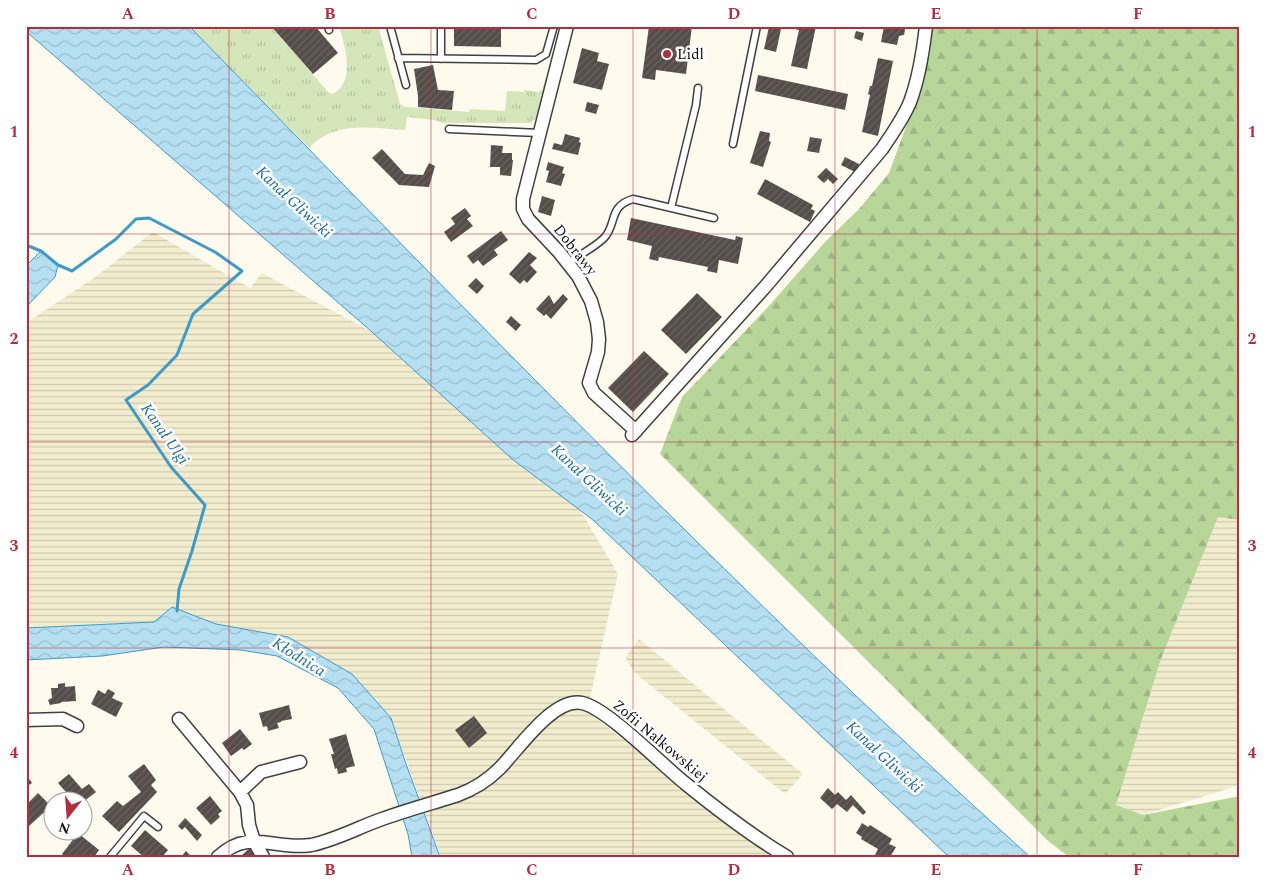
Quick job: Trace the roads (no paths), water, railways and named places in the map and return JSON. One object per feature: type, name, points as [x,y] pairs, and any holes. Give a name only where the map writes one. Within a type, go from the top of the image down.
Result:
[{"type":"street","points":[[539,133],[567,26]]},
{"type":"street","name":"Dobrawy","points":[[539,133],[523,199],[523,209],[528,219],[578,276],[591,301],[597,322],[599,339],[598,352],[589,383],[594,393],[634,433],[765,288],[882,149],[899,124],[910,102],[922,62],[926,26]]},
{"type":"street","name":"Zofii Nałkowskiej","points":[[218,857],[226,849],[238,843],[254,841],[297,852],[380,820],[475,788],[489,779],[557,708],[572,702],[594,707],[709,802],[787,857]]},
{"type":"street","points":[[26,720],[62,719],[77,726]]},
{"type":"street","points":[[180,719],[240,792],[247,805],[249,825],[254,841],[263,857]]},
{"type":"street","points":[[240,792],[261,772],[300,762]]},
{"type":"lane","points":[[390,26],[406,86]]},
{"type":"lane","points":[[442,26],[442,59]]},
{"type":"lane","points":[[398,58],[536,60],[546,54],[554,26]]},
{"type":"lane","points":[[733,144],[757,26]]},
{"type":"lane","points":[[671,208],[696,104],[698,88]]},
{"type":"lane","points":[[449,129],[539,133]]},
{"type":"lane","points":[[568,263],[605,238],[618,208],[624,202],[633,200],[714,218]]},
{"type":"lane","points":[[110,857],[144,816],[158,827]]},
{"type":"water","name":"Kanał Gliwicki","points":[[30,26],[189,26],[499,343],[708,552],[921,757],[1030,857],[949,857],[593,520],[512,459],[372,332],[28,33]]},
{"type":"water","points":[[41,251],[58,265],[55,277],[26,307],[26,266]]},
{"type":"water","name":"Kłodnica","points":[[172,607],[216,624],[288,637],[352,674],[391,718],[440,857],[412,857],[408,834],[374,729],[338,688],[277,656],[241,650],[164,647],[102,656],[26,660],[26,628],[154,622]]},
{"type":"waterway","name":"Kanał Ulgi","points":[[26,245],[41,251],[58,265],[72,271],[116,239],[136,219],[149,218],[215,252],[242,271],[193,314],[177,355],[148,385],[126,400],[171,467],[205,505],[179,589],[177,611]]},
{"type":"place","name":"Lidl","points":[[667,54]]}]
